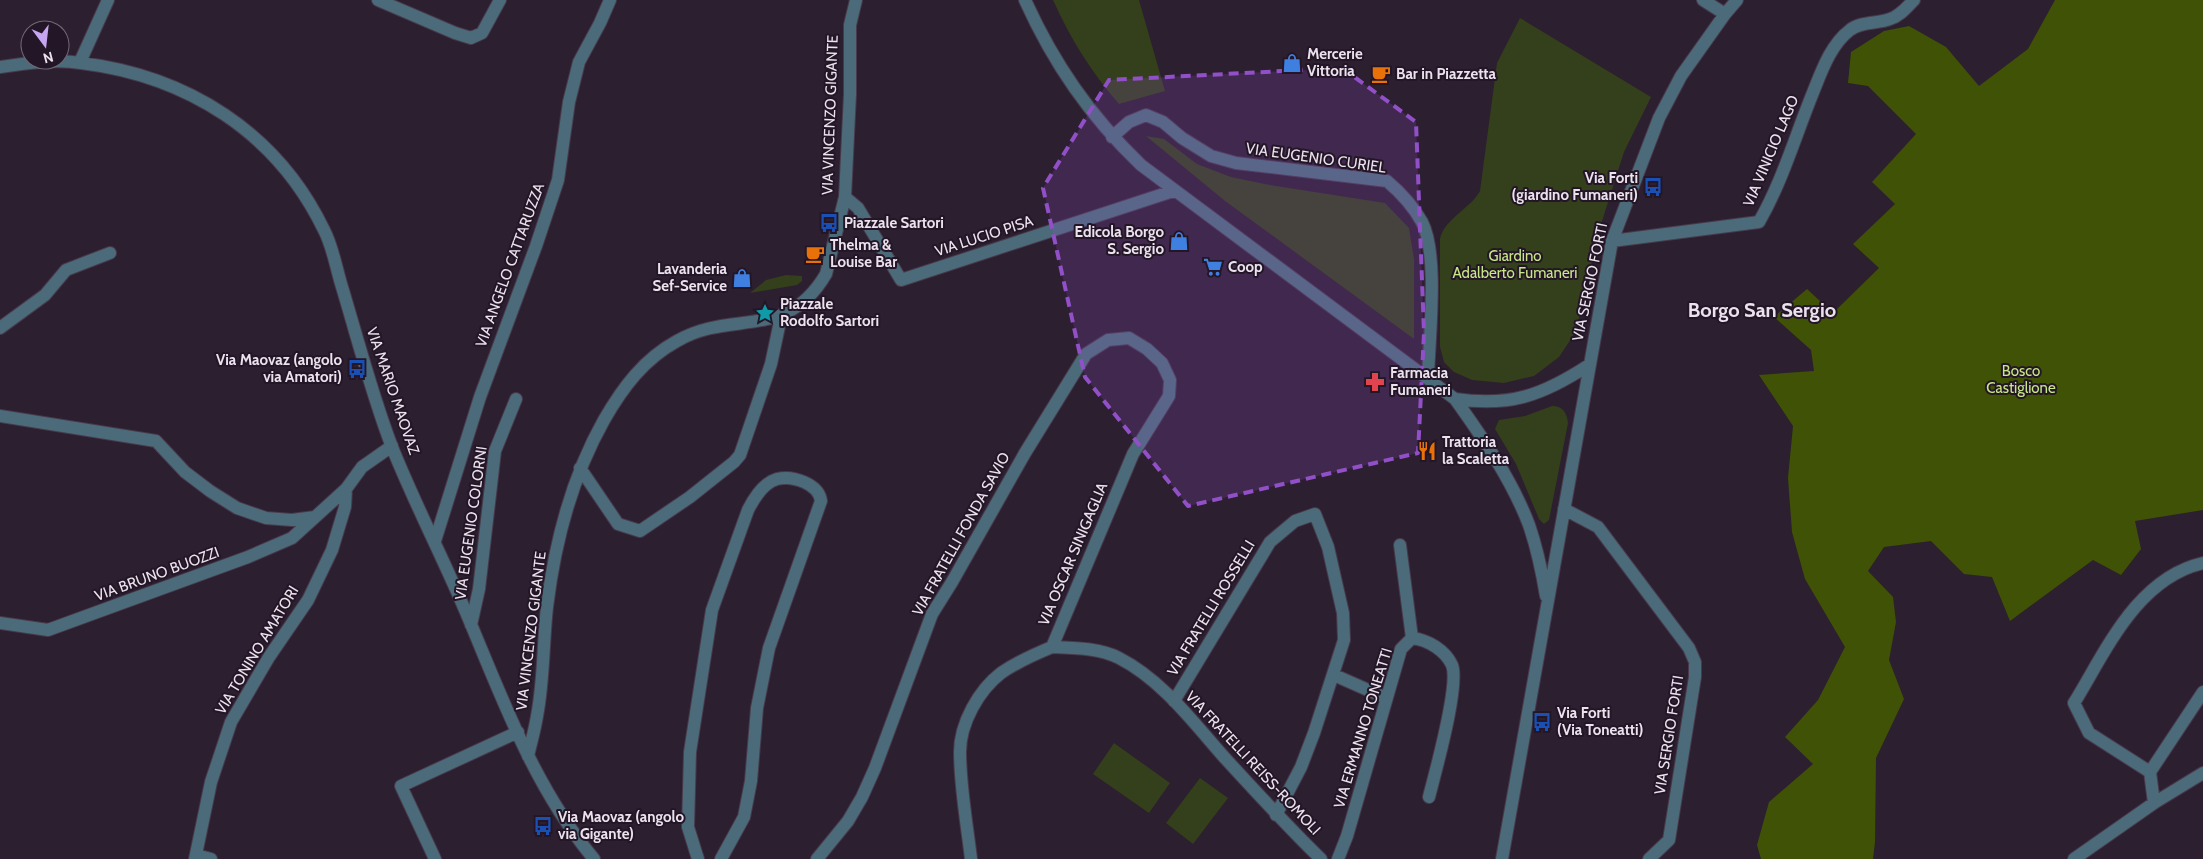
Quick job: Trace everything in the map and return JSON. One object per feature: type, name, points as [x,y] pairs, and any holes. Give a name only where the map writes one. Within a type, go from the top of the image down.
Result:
[{"type":"street","points":[[80,62],[108,0]]},
{"type":"street","points":[[378,0],[471,38],[482,33],[500,0]]},
{"type":"street","name":"VIA ANGELO CATTARUZZA","points":[[435,541],[480,397],[536,246],[558,180],[569,102],[579,62],[610,0]]},
{"type":"street","name":"VIA VINCENZO GIGANTE","points":[[528,756],[538,715],[548,605],[555,556],[565,512],[580,468],[617,397],[642,366],[658,351],[678,340],[704,330],[782,317],[804,303],[826,274],[845,197],[850,94],[850,25],[856,0]]},
{"type":"street","points":[[1025,0],[1039,31],[1090,111],[1112,137],[1141,165],[1173,191],[1455,399],[1483,438],[1512,488],[1529,525],[1541,569],[1548,606]]},
{"type":"street","points":[[1702,0],[1725,14]]},
{"type":"street","name":"VIA SERGIO FORTI","points":[[1502,859],[1612,241],[1659,118],[1681,76],[1725,14],[1738,0]]},
{"type":"street","name":"VIA VINICIO LAGO","points":[[1612,241],[1759,222],[1772,199],[1793,142],[1831,52],[1851,29],[1872,22],[1890,20],[1903,12],[1914,0]]},
{"type":"street","name":"VIA MARIO MAOVAZ","points":[[0,67],[41,61],[80,62],[124,71],[170,85],[208,103],[242,125],[277,158],[303,192],[325,232],[392,446],[528,756],[554,805],[594,859]]},
{"type":"street","name":"VIA EUGENIO CURIEL","points":[[1112,137],[1129,122],[1146,115],[1163,122],[1182,138],[1211,156],[1236,163],[1387,181],[1402,194],[1422,222],[1429,245],[1432,267],[1428,378]]},
{"type":"street","name":"VIA LUCIO PISA","points":[[845,197],[858,208],[901,280],[1173,191]]},
{"type":"street","points":[[0,328],[45,295],[66,270],[110,253]]},
{"type":"street","points":[[580,468],[618,524],[640,531],[690,496],[734,462],[740,454],[771,364],[782,317]]},
{"type":"street","name":"VIA FRATELLI FONDA SAVIO","points":[[817,859],[848,821],[862,797],[875,768],[932,614],[1025,453],[1086,354],[1108,340],[1128,338],[1162,363],[1170,380]]},
{"type":"street","points":[[1455,399],[1481,403],[1513,400],[1540,393],[1567,380],[1589,365]]},
{"type":"street","name":"VIA OSCAR SINIGAGLIA","points":[[971,859],[960,751],[964,726],[978,698],[1000,674],[1025,658],[1052,647],[1133,454],[1169,396],[1170,380]]},
{"type":"street","name":"VIA EUGENIO COLORNI","points":[[471,625],[480,589],[495,451],[516,399]]},
{"type":"street","points":[[0,416],[156,441],[185,472],[237,508],[266,518],[292,520],[315,517]]},
{"type":"street","points":[[346,490],[362,467],[392,446]]},
{"type":"street","points":[[698,859],[688,827],[690,752],[712,610],[748,510],[756,496],[766,485],[777,479],[790,479],[813,486],[820,494],[821,501],[769,648],[757,708],[751,781],[744,817],[721,859]]},
{"type":"street","name":"VIA BRUNO BUOZZI","points":[[0,623],[48,630],[56,628],[248,557],[292,538],[346,490]]},
{"type":"street","name":"VIA TONINO AMATORI","points":[[195,857],[211,782],[231,722],[269,657],[308,600],[332,550],[345,506],[346,490]]},
{"type":"street","name":"VIA SERGIO FORTI","points":[[1564,509],[1598,527],[1689,648],[1695,662],[1695,677],[1669,840],[1649,859]]},
{"type":"street","name":"VIA FRATELLI ROSSELLI","points":[[1174,701],[1270,542],[1295,521],[1315,514],[1328,548],[1343,613],[1344,640],[1334,675],[1301,767],[1276,815]]},
{"type":"street","name":"VIA ERMANNO TONEATTI","points":[[1338,859],[1347,836],[1401,650],[1412,638],[1400,545]]},
{"type":"street","points":[[2150,772],[2089,733],[2074,704],[2131,610],[2157,586],[2189,566],[2203,563]]},
{"type":"street","name":"VIA ERMANNO TONEATTI","points":[[1412,638],[1426,640],[1439,650],[1452,665],[1453,684],[1448,716],[1429,797]]},
{"type":"street","name":"VIA FRATELLI REISS-ROMOLI","points":[[1052,647],[1086,648],[1119,658],[1146,676],[1174,701],[1276,815],[1321,859]]},
{"type":"street","points":[[1334,675],[1386,698]]},
{"type":"street","points":[[2154,802],[2150,772],[2203,692]]},
{"type":"street","points":[[435,859],[401,786],[518,732]]},
{"type":"street","points":[[2074,859],[2154,802],[2203,773]]},
{"type":"street","points":[[195,857],[211,859]]},
{"type":"highlighted area","points":[[1342,68],[1416,122],[1424,333],[1418,453],[1188,506],[1085,377],[1043,188],[1109,80]]},
{"type":"green space","points":[[1053,0],[1139,0],[1165,91],[1119,104],[1099,80],[1082,54]]},
{"type":"green space","name":"Bosco Castiglione","points":[[2055,0],[2203,0],[2203,510],[2135,521],[2141,549],[2121,575],[2093,560],[2010,621],[1992,577],[1964,574],[1931,541],[1884,547],[1868,571],[1893,597],[1896,622],[1889,660],[1904,699],[1876,758],[1873,859],[1761,859],[1757,845],[1769,802],[1813,764],[1785,737],[1818,700],[1845,647],[1805,579],[1792,532],[1788,478],[1793,426],[1759,375],[1814,371],[1811,350],[1774,317],[1807,289],[1833,313],[1879,268],[1853,244],[1895,204],[1872,182],[1916,134],[1868,86],[1848,83],[1851,52],[1884,31],[1909,26],[1946,47],[1979,86],[2028,49]]},
{"type":"green space","name":"Giardino Adalberto Fumaneri","points":[[1520,18],[1651,97],[1624,152],[1596,240],[1584,303],[1573,336],[1559,357],[1534,376],[1504,383],[1472,380],[1454,372],[1444,362],[1440,347],[1440,239],[1442,232],[1452,220],[1480,191],[1497,63]]},
{"type":"green space","points":[[1146,136],[1164,139],[1197,164],[1231,177],[1385,203],[1409,228],[1414,259],[1414,339],[1225,201]]},
{"type":"green space","points":[[786,275],[802,276],[802,281],[797,285],[750,293],[766,280]]},
{"type":"green space","points":[[1552,406],[1559,407],[1564,411],[1568,423],[1549,520],[1544,524],[1539,519],[1516,464],[1495,429],[1499,420],[1525,416]]},
{"type":"green space","points":[[1114,743],[1170,783],[1149,813],[1093,774]]},
{"type":"green space","points":[[1200,778],[1228,798],[1193,844],[1166,823]]},
{"type":"place","name":"Mercerie Vittoria","points":[[1292,63]]},
{"type":"place","name":"Bar in Piazzetta","points":[[1381,74]]},
{"type":"place","name":"Via Forti (giardino Fumaneri)","points":[[1653,187]]},
{"type":"place","name":"Piazzale Sartori","points":[[829,223]]},
{"type":"place","name":"Edicola Borgo S. Sergio","points":[[1179,241]]},
{"type":"place","name":"Thelma & Louise Bar","points":[[815,254]]},
{"type":"place","name":"Coop","points":[[1213,267]]},
{"type":"place","name":"Lavanderia Sef-Service","points":[[742,278]]},
{"type":"place","name":"Piazzale Rodolfo Sartori","points":[[765,313]]},
{"type":"place","name":"Via Maovaz (angolo via Amatori)","points":[[357,369]]},
{"type":"place","name":"Farmacia Fumaneri","points":[[1375,382]]},
{"type":"place","name":"Trattoria la Scaletta","points":[[1427,451]]},
{"type":"place","name":"Via Forti (Via Toneatti)","points":[[1542,722]]},
{"type":"place","name":"Via Maovaz (angolo via Gigante)","points":[[543,826]]},
{"type":"district","name":"Borgo San Sergio","points":[[1762,310]]}]
